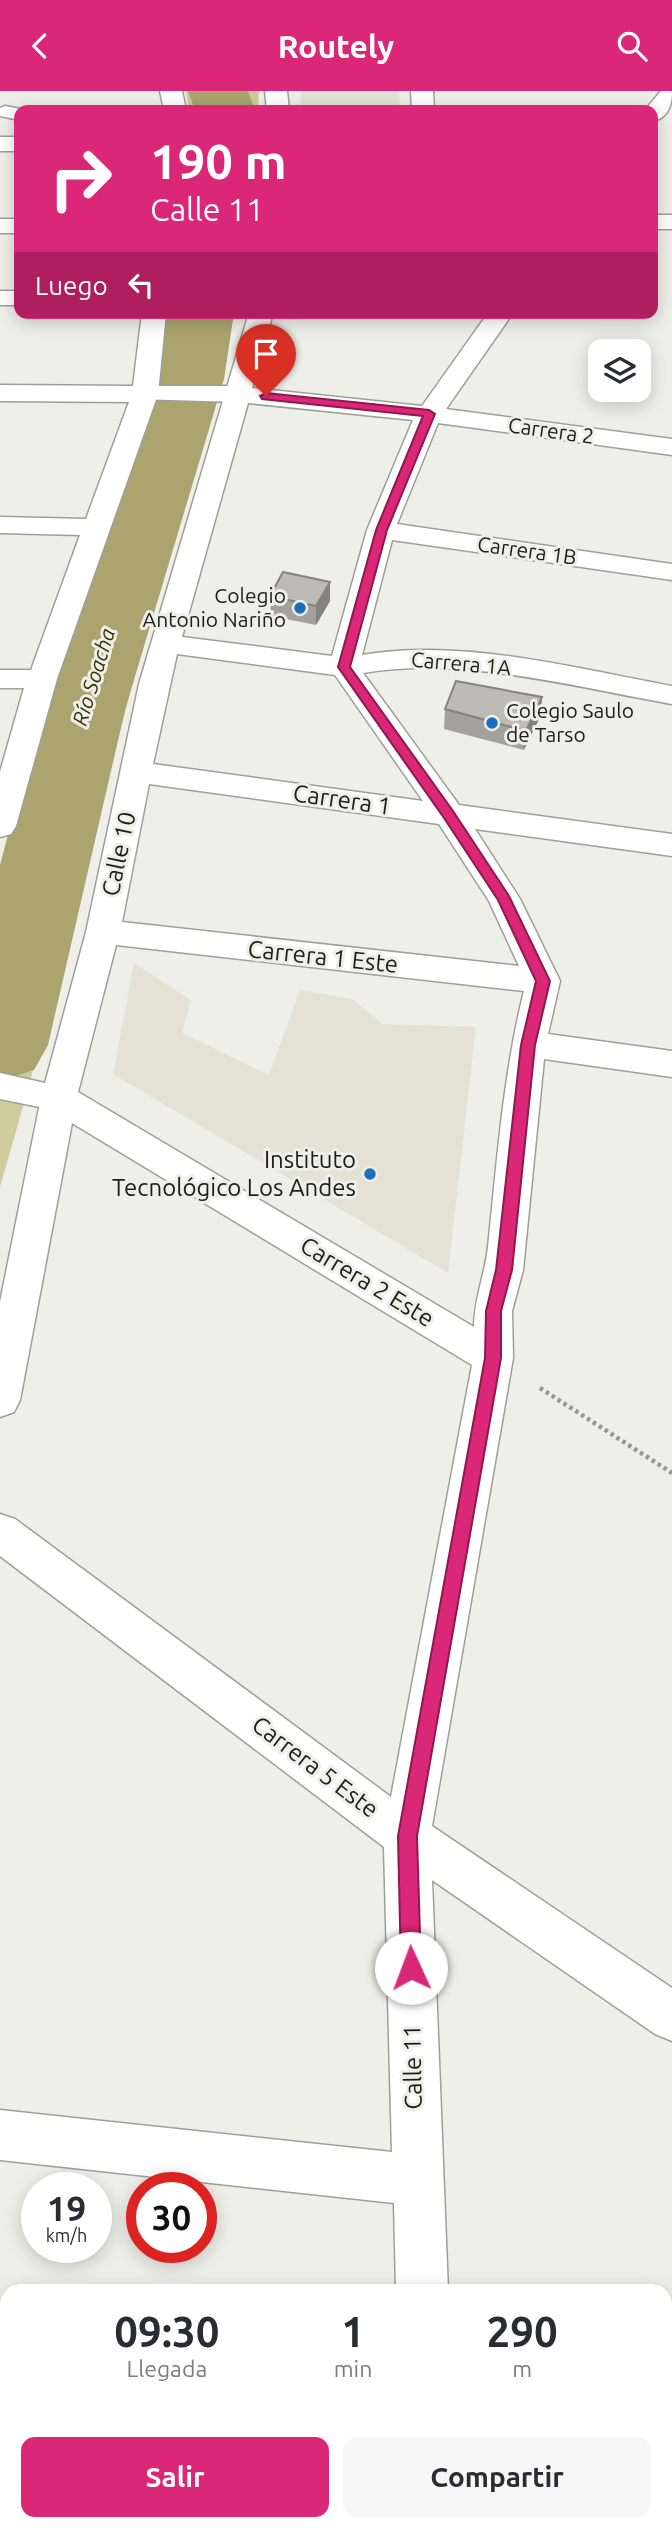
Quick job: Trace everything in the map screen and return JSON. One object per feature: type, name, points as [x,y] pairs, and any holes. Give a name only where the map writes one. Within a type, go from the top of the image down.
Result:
[{"type":"street","points":[[658,109],[672,92]]},
{"type":"street","points":[[0,826],[42,679],[97,527],[151,394],[154,319]]},
{"type":"street","name":"Calle 10","points":[[0,1400],[53,1096],[103,932],[154,684],[167,644],[232,393],[259,319]]},
{"type":"street","points":[[497,319],[429,414],[381,530],[344,667],[449,814],[504,899],[543,981]]},
{"type":"street","points":[[0,393],[151,394]]},
{"type":"street","name":"Carrera 2","points":[[151,394],[232,393],[429,414],[672,447]]},
{"type":"street","points":[[0,525],[97,527]]},
{"type":"street","name":"Carrera 1B","points":[[381,530],[672,572]]},
{"type":"street","name":"Carrera 1A","points":[[167,644],[344,667],[396,658],[464,659],[672,695]]},
{"type":"street","points":[[0,679],[42,679]]},
{"type":"street","name":"Carrera 1","points":[[136,772],[672,845]]},
{"type":"street","name":"Carrera 1 Este","points":[[103,932],[543,981]]},
{"type":"street","name":"Calle 11","points":[[422,2284],[416,2180],[407,1836],[493,1358],[494,1311],[504,1270],[528,1045],[543,981]]},
{"type":"street","points":[[528,1045],[578,1049],[672,1064]]},
{"type":"street","points":[[0,1086],[53,1096]]},
{"type":"street","name":"Carrera 2 Este","points":[[53,1096],[493,1358]]},
{"type":"street","name":"Carrera 5 Este","points":[[0,1532],[407,1836],[672,2017]]},
{"type":"street","points":[[0,2135],[416,2180]]},
{"type":"path","points":[[76,680],[118,683]]},
{"type":"path","points":[[493,1358],[672,1473]]},
{"type":"shaded area","points":[[186,91],[259,91],[258,105],[188,105]]},
{"type":"shaded area","points":[[301,91],[399,91],[400,105],[301,105]]},
{"type":"shaded area","points":[[171,319],[231,319],[0,1187],[0,875],[62,680],[161,393]]},
{"type":"shaded area","name":"Instituto Tecnológico Los Andes","points":[[134,963],[191,1000],[182,1033],[269,1075],[300,990],[352,999],[383,1024],[476,1027],[448,1273],[113,1074]]},
{"type":"building","points":[[283,572],[330,582],[316,606],[270,596]]},
{"type":"building","points":[[456,681],[542,697],[526,731],[445,709]]},
{"type":"waterway","name":"Río Soacha","points":[[218,91],[223,105]]},
{"type":"waterway","name":"Río Soacha","points":[[0,1045],[83,710],[189,379],[199,319]]},
{"type":"place","name":"Colegio Antonio Nariño","points":[[300,608]]},
{"type":"place","name":"Colegio Saulo de Tarso","points":[[492,723]]},
{"type":"place","name":"Instituto Tecnológico Los Andes","points":[[370,1174]]},
{"type":"route","points":[[266,396],[429,414],[381,530],[344,667],[449,814],[504,899],[543,981],[528,1045],[504,1270],[494,1311],[493,1358],[407,1836],[411,1968]]}]
